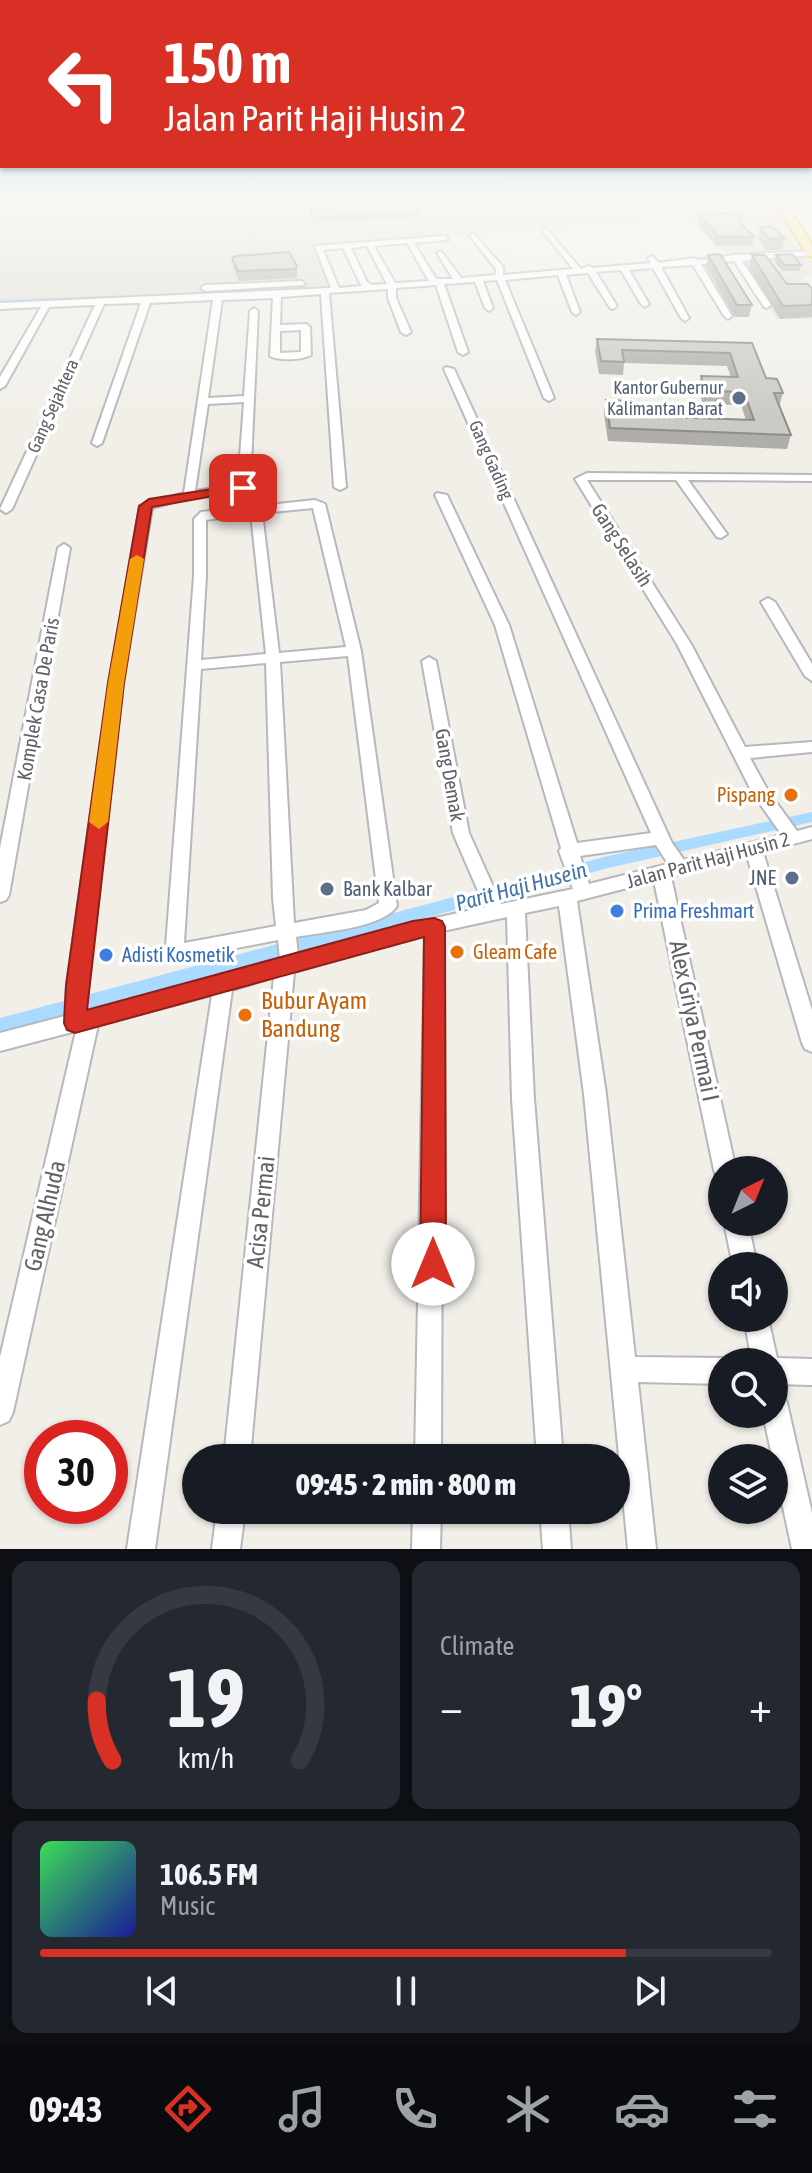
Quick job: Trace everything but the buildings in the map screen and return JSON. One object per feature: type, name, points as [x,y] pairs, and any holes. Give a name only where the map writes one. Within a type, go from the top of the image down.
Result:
[{"type":"street","points":[[327,272],[332,288],[340,487]]},
{"type":"street","points":[[360,272],[367,286]]},
{"type":"street","points":[[384,272],[406,332]]},
{"type":"street","points":[[429,272],[463,352]]},
{"type":"street","points":[[453,272],[457,278]]},
{"type":"street","points":[[0,296],[32,299],[332,288],[534,272]]},
{"type":"street","points":[[561,272],[576,312]]},
{"type":"street","points":[[592,272],[613,306]]},
{"type":"street","points":[[604,272],[616,290]]},
{"type":"street","points":[[627,272],[645,304]]},
{"type":"street","points":[[663,272],[685,318]]},
{"type":"street","points":[[701,272],[728,316]]},
{"type":"street","points":[[745,272],[767,305]]},
{"type":"street","points":[[500,274],[549,398]]},
{"type":"street","points":[[478,278],[489,308]]},
{"type":"street","points":[[0,306],[32,299],[46,305],[277,295],[332,288]]},
{"type":"street","points":[[276,328],[307,329],[306,355],[276,357],[276,328],[277,295]]},
{"type":"street","points":[[218,298],[189,495],[244,487],[254,311]]},
{"type":"street","points":[[97,443],[146,301]]},
{"type":"street","name":"Gang Sejahtera","points":[[6,509],[100,303]]},
{"type":"street","points":[[0,386],[46,305]]},
{"type":"street","name":"Gang Gading","points":[[449,369],[534,550],[668,856]]},
{"type":"street","points":[[203,401],[249,399]]},
{"type":"street","name":"Gang Selasih","points":[[791,828],[761,794],[676,631],[581,479],[587,476],[812,478]]},
{"type":"street","points":[[679,476],[721,534]]},
{"type":"street","name":"Gang Alhuda","points":[[0,1412],[80,1019],[77,985],[116,683],[146,506],[189,495]]},
{"type":"street","points":[[441,495],[502,625],[576,885],[642,1549]]},
{"type":"street","points":[[315,504],[321,507],[354,651],[388,906],[287,952],[181,951],[175,946],[194,665],[200,519],[205,515],[256,509],[315,504]]},
{"type":"street","name":"Acisa Permai","points":[[238,1444],[287,952],[273,658],[256,509]]},
{"type":"street","name":"Komplek Casa De Paris","points":[[0,895],[64,548]]},
{"type":"street","points":[[768,602],[812,676]]},
{"type":"street","points":[[194,665],[354,651]]},
{"type":"street","name":"Gang Demak","points":[[429,661],[461,833],[483,884],[501,908],[523,1099],[549,1444]]},
{"type":"street","points":[[742,753],[812,747]]},
{"type":"street","name":"Jalan Parit Haji Husin 2","points":[[0,1042],[223,984],[287,952],[434,927],[668,856],[753,847],[791,828]]},
{"type":"street","points":[[753,847],[812,1043]]},
{"type":"street","points":[[568,851],[668,856]]},
{"type":"street","name":"Alex Griya Permai I","points":[[668,856],[722,1156]]},
{"type":"street","points":[[428,1444],[433,1246],[434,927]]},
{"type":"street","points":[[141,1549],[223,984]]},
{"type":"street","points":[[623,1369],[708,1371]]},
{"type":"street","points":[[788,1371],[812,1372]]},
{"type":"street","points":[[779,1428],[806,1549]]},
{"type":"street","points":[[226,1549],[229,1524]]},
{"type":"street","points":[[426,1549],[427,1524]]},
{"type":"street","points":[[555,1524],[557,1549]]},
{"type":"shaded area","points":[[0,272],[324,272],[329,285],[176,295],[0,299]]},
{"type":"shaded area","points":[[746,272],[812,272],[812,275],[803,276],[812,290],[812,319],[777,319]]},
{"type":"waterway","points":[[442,279],[525,272]]},
{"type":"waterway","points":[[278,290],[433,280]]},
{"type":"waterway","points":[[0,300],[158,296]]},
{"type":"waterway","name":"Parit Haji Husein","points":[[0,1026],[608,862],[812,817]]},
{"type":"slow traffic","points":[[99,822],[116,683],[137,559]]},
{"type":"place","name":"Kantor Gubernur Kalimantan Barat","points":[[739,398]]},
{"type":"place","name":"Pispang","points":[[791,795]]},
{"type":"place","name":"JNE","points":[[792,878]]},
{"type":"place","name":"Bank Kalbar","points":[[327,889]]},
{"type":"place","name":"Prima Freshmart","points":[[617,911]]},
{"type":"place","name":"Gleam Cafe","points":[[457,952]]},
{"type":"place","name":"Adisti Kosmetik","points":[[106,955]]},
{"type":"place","name":"Bubur Ayam Bandung","points":[[245,1015]]},
{"type":"route","points":[[243,488],[189,495],[146,506],[116,683],[77,985],[75,1023],[413,930],[434,927],[433,1264]]}]
